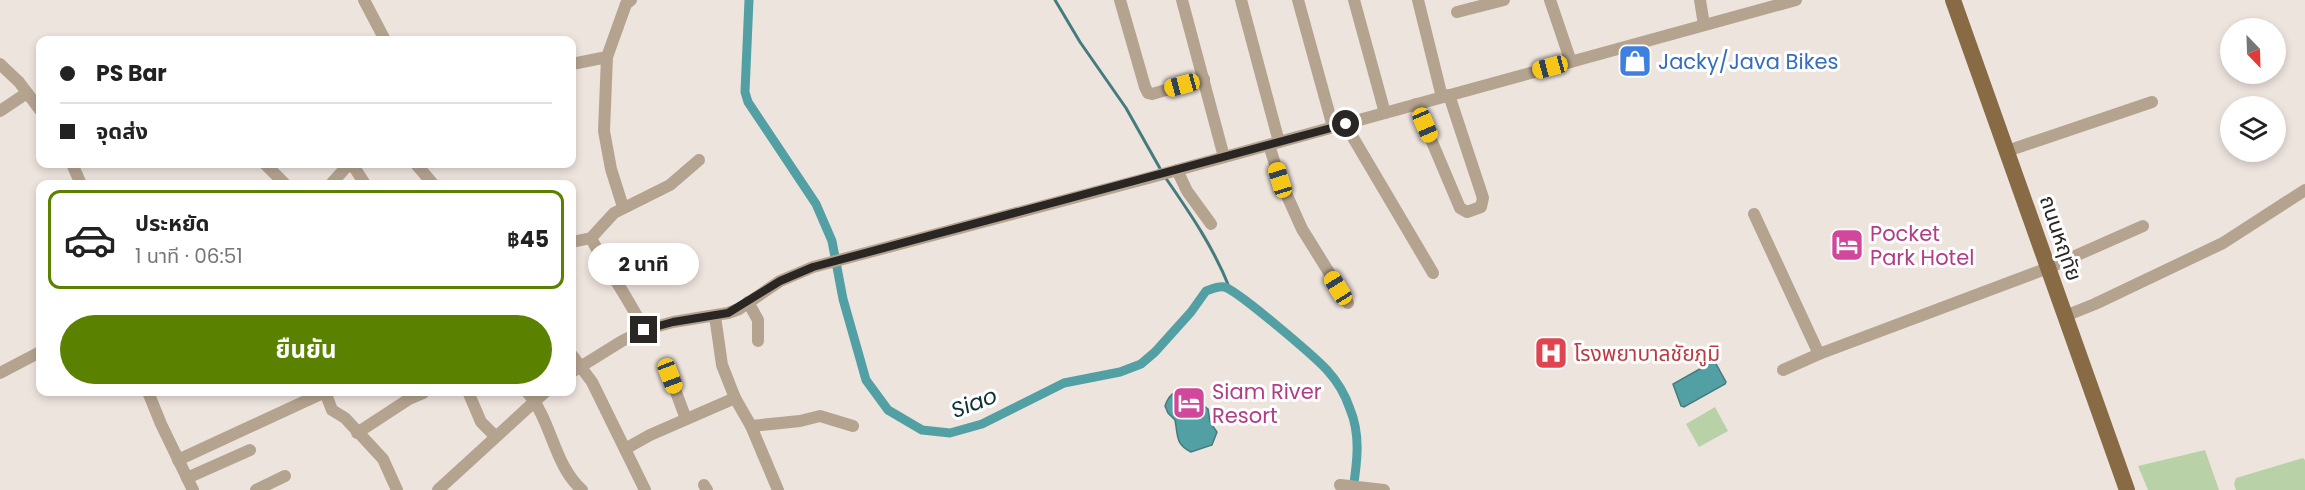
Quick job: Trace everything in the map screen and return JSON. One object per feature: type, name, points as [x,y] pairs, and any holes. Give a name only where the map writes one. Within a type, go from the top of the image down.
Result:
[{"type":"main road","name":"ถนนหฤทัย","points":[[1953,0],[2127,490]]},
{"type":"street","points":[[364,0],[383,36]]},
{"type":"street","points":[[623,207],[611,169],[604,131],[607,57],[626,4],[631,0]]},
{"type":"street","points":[[1120,0],[1148,93],[1204,79]]},
{"type":"street","points":[[1182,0],[1224,157]]},
{"type":"street","points":[[1241,0],[1274,143],[1280,180],[1302,229],[1348,303]]},
{"type":"street","points":[[1298,0],[1339,125],[1432,273]]},
{"type":"street","points":[[1354,0],[1385,113]]},
{"type":"street","points":[[1416,104],[1460,208],[1467,212],[1481,207],[1483,198],[1446,96],[1418,0]]},
{"type":"street","points":[[1457,12],[1504,0]]},
{"type":"street","points":[[1550,0],[1571,62]]},
{"type":"street","points":[[1700,0],[1704,25]]},
{"type":"street","points":[[645,490],[591,382],[576,369],[644,330],[673,322],[728,313],[780,281],[813,267],[1571,62],[1704,25],[1769,4],[1796,0]]},
{"type":"street","points":[[576,63],[607,57]]},
{"type":"street","points":[[0,64],[19,82],[36,105]]},
{"type":"street","points":[[0,111],[27,93]]},
{"type":"street","points":[[2007,151],[2152,102]]},
{"type":"street","points":[[576,241],[591,238],[614,213],[670,185],[699,160]]},
{"type":"street","points":[[269,168],[281,180]]},
{"type":"street","points":[[335,180],[346,168]]},
{"type":"street","points":[[420,168],[430,180]]},
{"type":"street","points":[[1173,171],[1211,224]]},
{"type":"street","points":[[2065,316],[2223,243],[2305,190]]},
{"type":"street","points":[[1754,214],[1820,354]]},
{"type":"street","points":[[1783,370],[2048,268],[2143,226]]},
{"type":"street","points":[[591,238],[610,274],[633,306],[644,330]]},
{"type":"street","points":[[748,302],[758,320],[758,341]]},
{"type":"street","points":[[715,316],[722,365],[778,490]]},
{"type":"street","points":[[0,373],[36,354]]},
{"type":"street","points":[[670,376],[686,419]]},
{"type":"street","points":[[150,396],[193,490]]},
{"type":"street","points":[[178,460],[316,396]]},
{"type":"street","points":[[327,396],[332,410],[345,418],[383,459],[397,490]]},
{"type":"street","points":[[357,433],[416,396]]},
{"type":"street","points":[[470,396],[482,422],[495,435]]},
{"type":"street","points":[[438,490],[495,435],[531,396],[547,424],[552,442],[579,489]]},
{"type":"street","points":[[624,449],[735,398]]},
{"type":"street","points":[[751,426],[800,421],[820,416],[853,426]]},
{"type":"street","points":[[187,478],[250,450]]},
{"type":"street","points":[[256,490],[285,476]]},
{"type":"street","points":[[1340,485],[1384,490]]},
{"type":"green space","points":[[1715,407],[1728,431],[1699,447],[1686,424]]},
{"type":"green space","points":[[2205,450],[2219,490],[2148,490],[2138,466]]},
{"type":"green space","points":[[2303,458],[2305,460],[2305,490],[2236,490],[2234,484],[2236,478]]},
{"type":"water","points":[[1715,362],[1725,384],[1684,407],[1681,406],[1673,384]]},
{"type":"water","points":[[1192,389],[1198,393],[1201,404],[1208,409],[1210,422],[1217,432],[1212,445],[1191,452],[1182,446],[1177,435],[1175,420],[1165,406],[1169,397],[1175,392]]},
{"type":"waterway","name":"Siao","points":[[749,0],[745,92],[748,102],[816,204],[832,241],[843,299],[866,380],[888,410],[922,430],[950,433],[982,424],[1064,383],[1120,372],[1141,364],[1191,312],[1206,291],[1224,287],[1259,311],[1292,339],[1327,370],[1337,383],[1348,403],[1356,429],[1357,459],[1353,490]]},
{"type":"waterway","points":[[1055,0],[1080,42],[1126,108],[1162,172]]},
{"type":"waterway","points":[[1165,177],[1209,245],[1230,289]]},
{"type":"place","name":"Jacky/Java Bikes","points":[[1635,61]]},
{"type":"place","name":"Pocket Park Hotel","points":[[1847,245]]},
{"type":"place","name":"โรงพยาบาลชัยภูมิ","points":[[1551,353]]},
{"type":"place","name":"Siam River Resort","points":[[1189,403]]},
{"type":"route","points":[[644,330],[673,322],[728,313],[738,309],[780,281],[813,267],[1346,124]]}]
